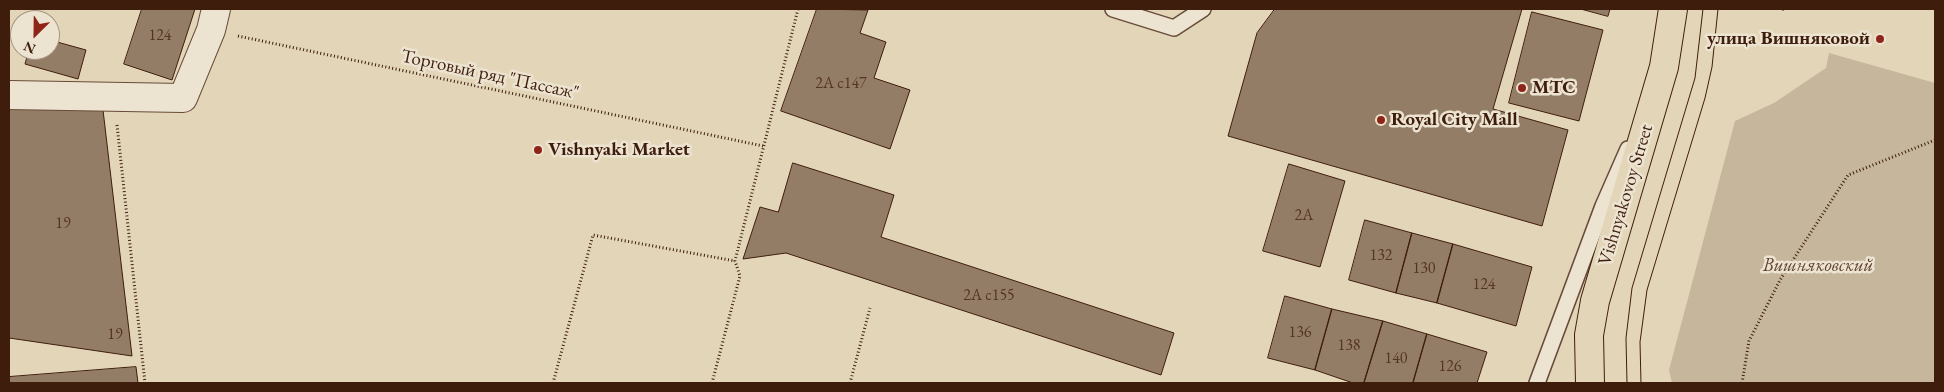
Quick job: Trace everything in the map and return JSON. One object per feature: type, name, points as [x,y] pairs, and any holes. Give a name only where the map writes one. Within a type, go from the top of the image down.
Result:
[{"type":"main road","name":"Vishnyakovoy Street","points":[[1590,383],[1589,335],[1595,302],[1664,68],[1673,9]]},
{"type":"main road","points":[[1664,68],[1683,9]]},
{"type":"street","points":[[9,95],[183,98],[213,20]]},
{"type":"lane","points":[[1113,9],[1174,28],[1203,9]]},
{"type":"lane","points":[[1537,383],[1603,206],[1664,68]]},
{"type":"path","points":[[712,383],[740,276],[735,261],[798,9]]},
{"type":"path","name":"Торговый ряд \"Пассаж\"","points":[[213,20],[763,146]]},
{"type":"path","points":[[114,97],[145,383]]},
{"type":"path","points":[[1742,383],[1748,342],[1780,280],[1848,176],[1935,140]]},
{"type":"path","points":[[552,383],[593,235],[735,261]]},
{"type":"path","points":[[850,383],[870,308]]},
{"type":"green space","name":"Вишняковский","points":[[1829,53],[1935,83],[1935,383],[1672,383],[1669,370],[1735,121],[1774,103],[1826,68]]},
{"type":"building","points":[[142,9],[195,9],[172,80],[124,64]]},
{"type":"building","points":[[817,9],[868,10],[860,33],[886,42],[874,78],[910,90],[890,149],[781,111]]},
{"type":"building","name":"Royal City Mall","points":[[1275,9],[1522,9],[1493,109],[1568,130],[1542,226],[1228,136],[1257,33]]},
{"type":"building","points":[[1581,9],[1610,9],[1608,16]]},
{"type":"building","points":[[1532,12],[1603,30],[1579,121],[1509,103]]},
{"type":"building","points":[[60,43],[86,50],[78,79],[25,64],[26,60],[60,60]]},
{"type":"building","points":[[9,108],[103,110],[132,356],[9,338]]},
{"type":"building","points":[[793,163],[894,195],[881,237],[1174,333],[1161,375],[786,253],[743,259],[760,207],[778,212]]},
{"type":"building","points":[[1289,164],[1345,181],[1320,267],[1263,251]]},
{"type":"building","points":[[1365,220],[1412,233],[1396,293],[1349,280]]},
{"type":"building","points":[[1412,233],[1453,244],[1437,303],[1396,293]]},
{"type":"building","points":[[1453,244],[1532,267],[1516,326],[1437,303]]},
{"type":"building","points":[[1285,296],[1332,309],[1315,370],[1268,358]]},
{"type":"building","points":[[1332,309],[1383,321],[1364,383],[1353,383],[1315,370]]},
{"type":"building","points":[[1383,321],[1427,334],[1413,383],[1364,383]]},
{"type":"building","points":[[1427,334],[1487,352],[1477,383],[1413,383]]},
{"type":"building","points":[[136,367],[138,383],[9,383],[9,377]]},
{"type":"tram line","points":[[1627,383],[1626,338],[1632,288],[1695,78],[1703,9]]},
{"type":"tram line","points":[[1641,383],[1640,342],[1647,290],[1705,98],[1712,67],[1718,9]]},
{"type":"place","name":"улица Вишняковой","points":[[1880,39]]},
{"type":"place","name":"МТС","points":[[1522,88]]},
{"type":"place","name":"Royal City Mall","points":[[1381,120]]},
{"type":"place","name":"Vishnyaki Market","points":[[538,150]]}]
